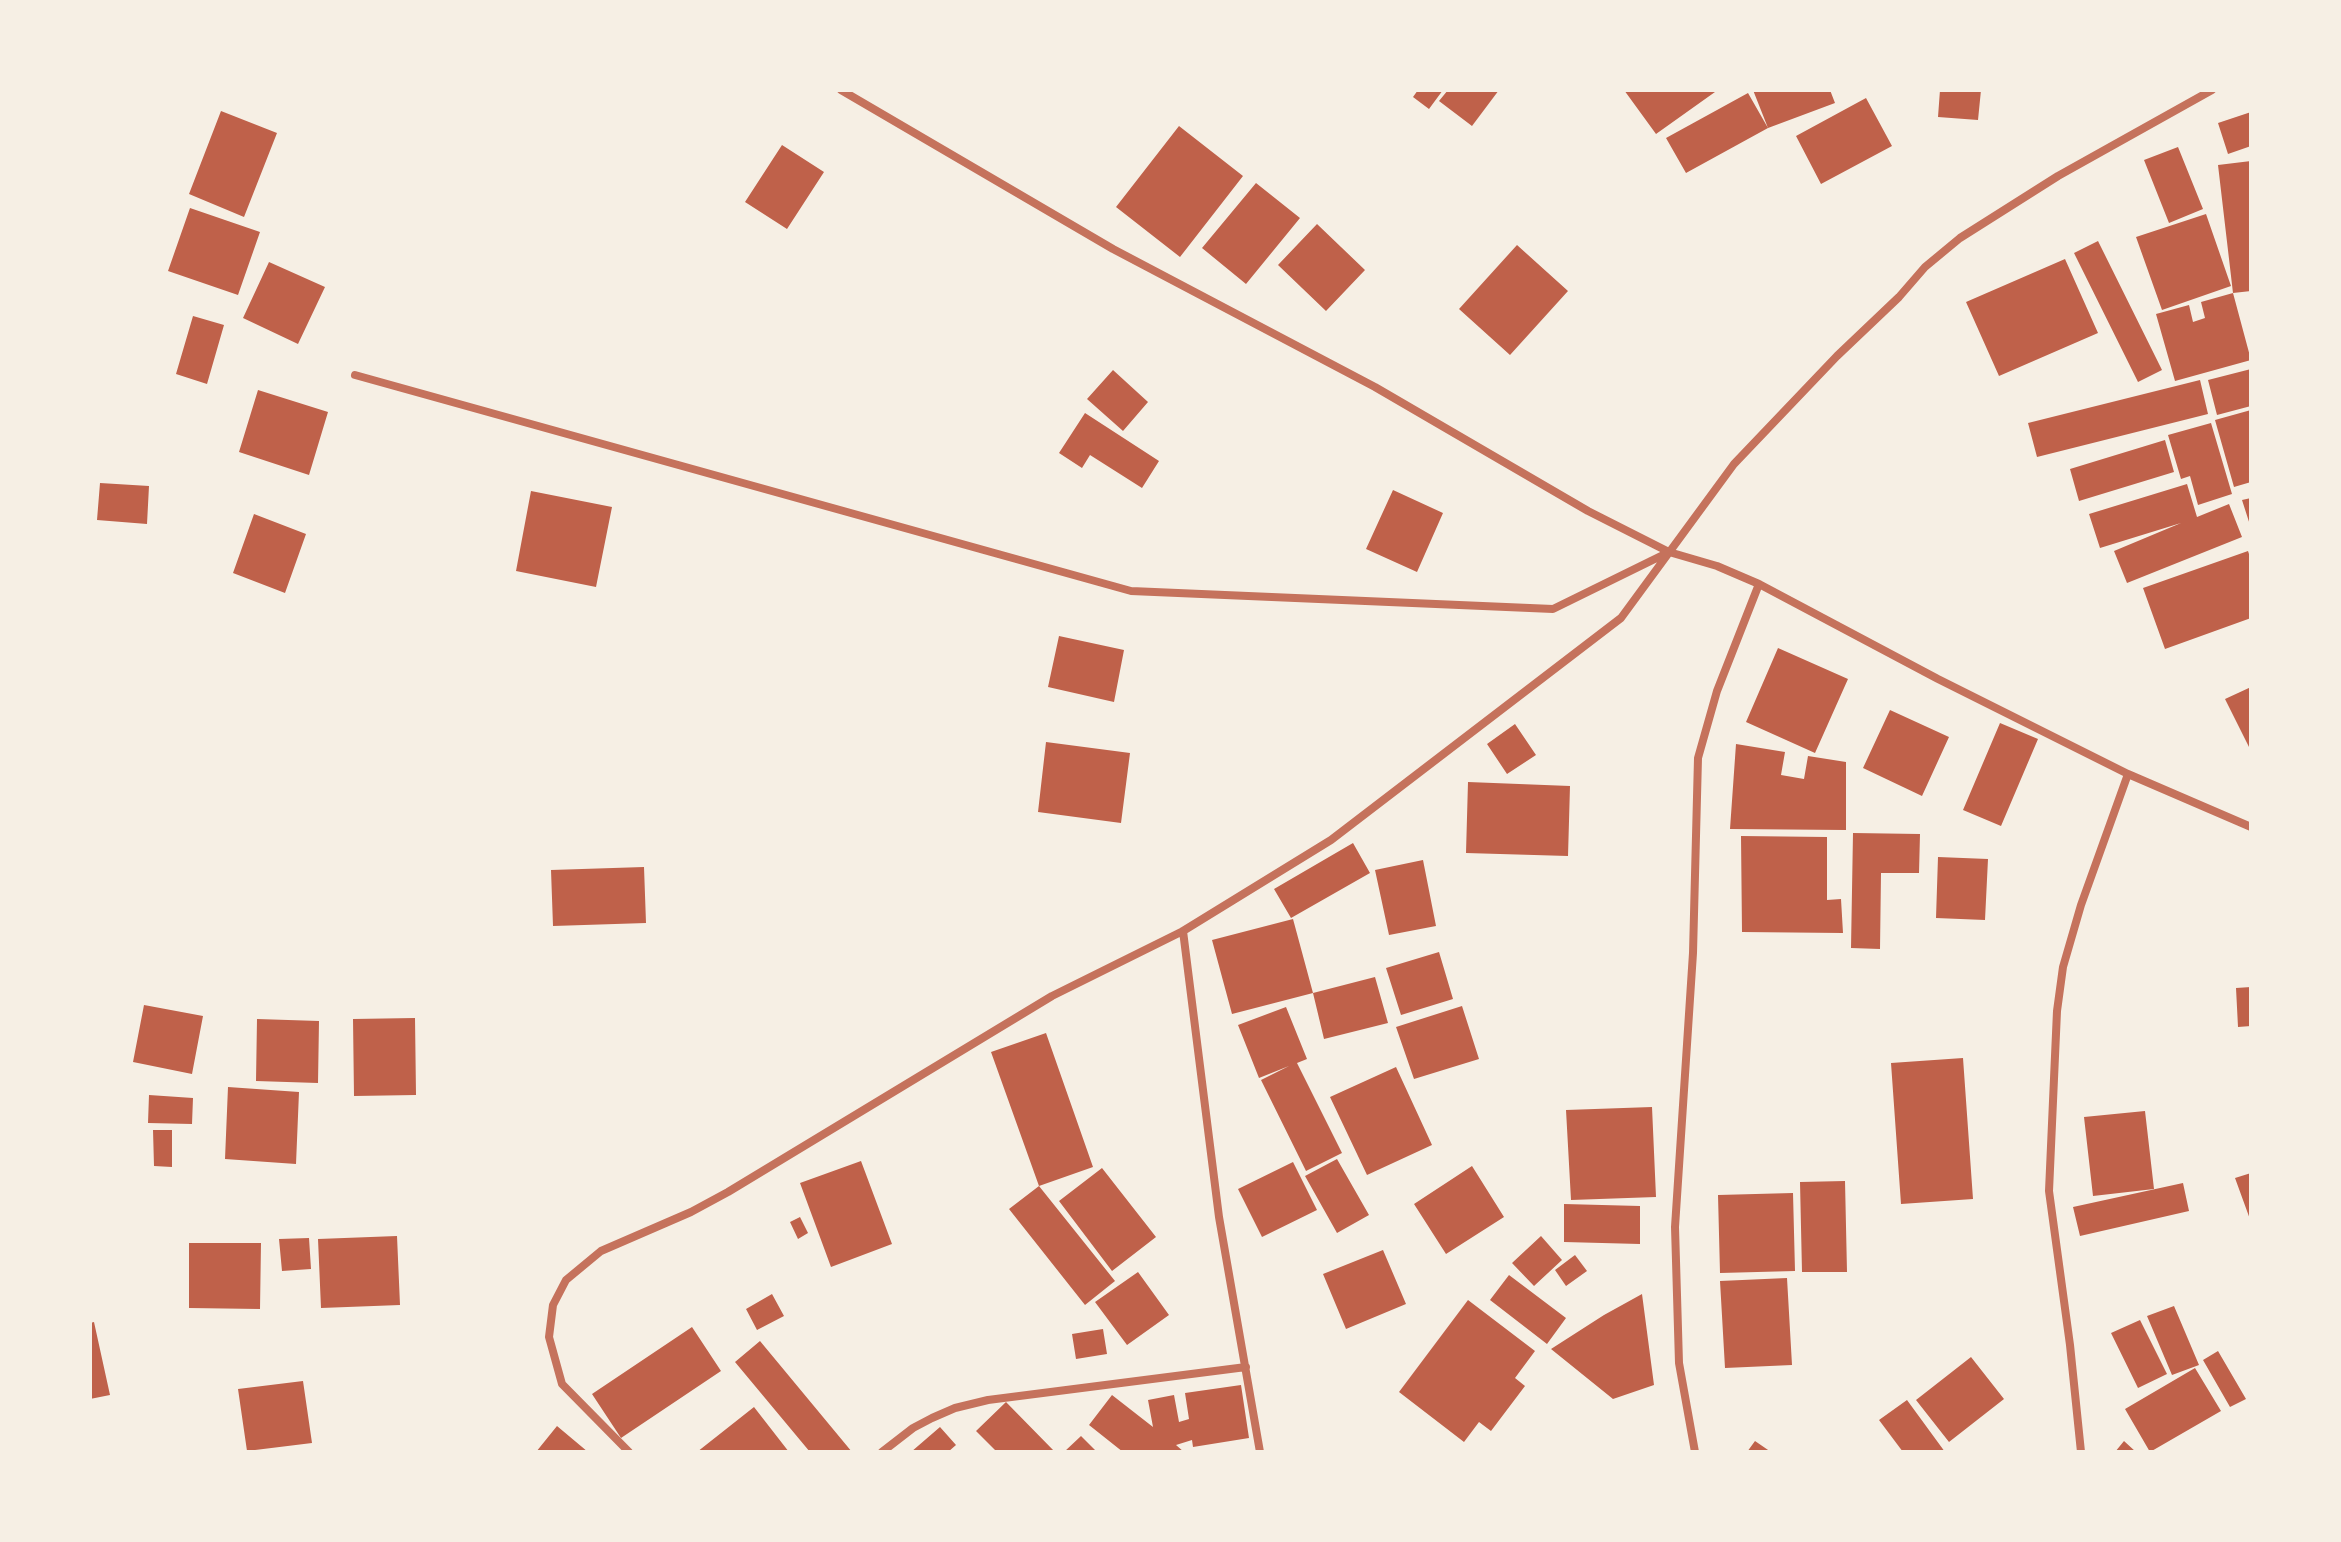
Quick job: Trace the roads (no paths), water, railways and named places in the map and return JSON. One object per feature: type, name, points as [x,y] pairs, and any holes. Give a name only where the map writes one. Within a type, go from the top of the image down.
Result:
[{"type":"street","points":[[841,90],[1113,249],[1375,387],[1588,511],[1669,552],[1717,566],[1759,584],[2128,774],[2251,827]]},
{"type":"street","points":[[629,1452],[562,1384],[549,1337],[553,1305],[566,1280],[601,1251],[691,1212],[728,1192],[1052,996],[1183,931],[1331,840],[1621,618],[1734,464],[1925,267],[1960,238],[2058,176],[2212,90]]},
{"type":"street","points":[[355,375],[1131,591],[1553,609],[1669,552]]},
{"type":"street","points":[[1695,1452],[1679,1363],[1675,1227],[1693,953],[1698,758],[1717,691],[1759,584]]},
{"type":"street","points":[[2081,1452],[2049,1191],[2057,1011],[2063,967],[2081,905],[2128,774]]},
{"type":"street","points":[[1183,931],[1219,1217],[1260,1452]]},
{"type":"street","points":[[882,1452],[913,1428],[932,1418],[955,1408],[988,1400],[1246,1367]]}]
